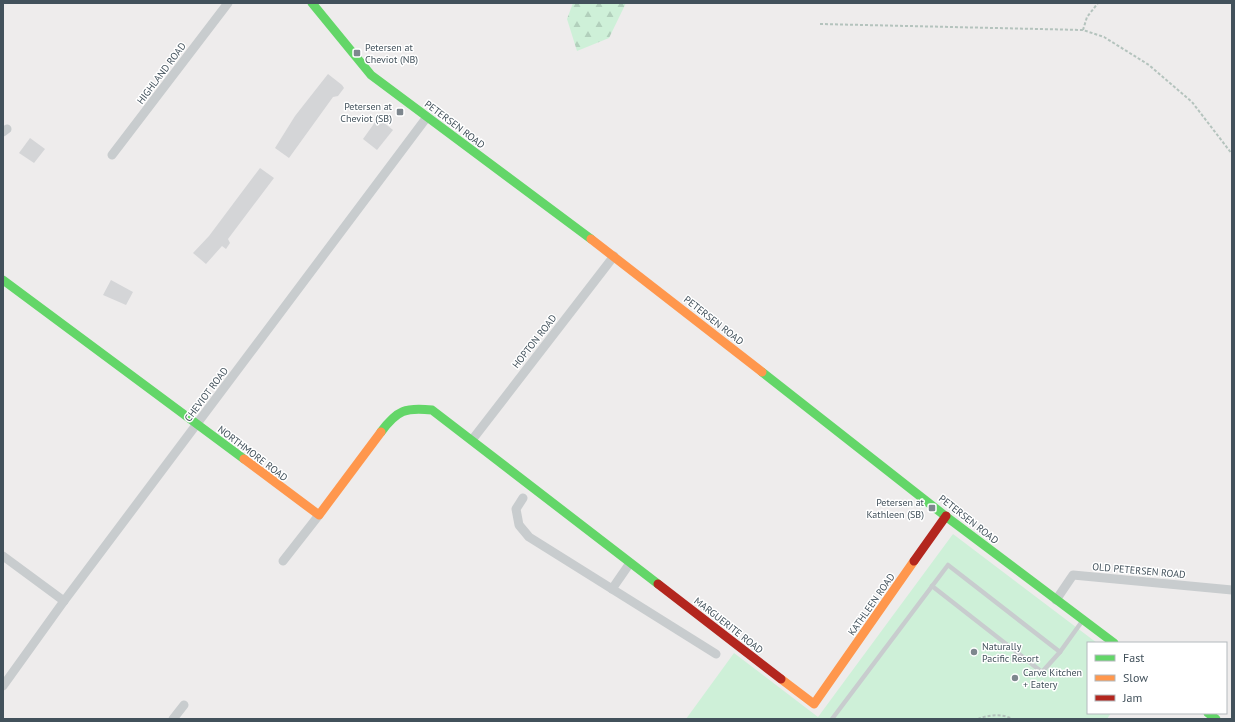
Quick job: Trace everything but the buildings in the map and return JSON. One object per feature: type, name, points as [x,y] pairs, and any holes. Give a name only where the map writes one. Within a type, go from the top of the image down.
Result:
[{"type":"street","name":"HIGHLAND ROAD","points":[[112,156],[228,3]]},
{"type":"street","name":"PETERSEN ROAD","points":[[312,3],[371,75],[614,256],[946,516],[1113,642]]},
{"type":"street","name":"CHEVIOT ROAD","points":[[3,686],[64,601],[427,117]]},
{"type":"street","name":"HOPTON ROAD","points":[[472,440],[614,256]]},
{"type":"street","name":"NORTHMORE ROAD","points":[[3,280],[318,515]]},
{"type":"street","points":[[283,561],[391,418],[410,408],[432,410],[472,440]]},
{"type":"street","name":"MARGUERITE ROAD","points":[[472,440],[814,704]]},
{"type":"street","points":[[523,498],[516,509],[519,525],[529,536],[716,654]]},
{"type":"street","name":"KATHLEEN ROAD","points":[[814,704],[946,516]]},
{"type":"street","points":[[3,556],[64,601]]},
{"type":"street","points":[[612,589],[630,562]]},
{"type":"street","name":"OLD PETERSEN ROAD","points":[[1056,600],[1073,575],[1232,590]]},
{"type":"street","points":[[173,719],[184,705]]},
{"type":"lane","points":[[832,719],[948,565],[1060,652]]},
{"type":"lane","points":[[932,586],[1042,672],[1060,652],[1082,620]]},
{"type":"path","points":[[1083,30],[1087,17],[1098,3]]},
{"type":"path","points":[[820,24],[1083,30],[1104,37],[1149,65],[1192,102],[1232,154]]},
{"type":"path","points":[[978,719],[985,716],[1001,715],[1011,718]]},
{"type":"green space","points":[[573,3],[626,3],[609,38],[577,51],[567,19]]},
{"type":"green space","points":[[953,534],[1096,642],[1087,642],[1087,714],[1110,714],[1107,719],[686,719],[734,653],[818,717]]},
{"type":"traffic: fast","points":[[312,3],[371,75],[591,239]]},
{"type":"traffic: fast","points":[[3,280],[244,459]]},
{"type":"traffic: fast","points":[[762,372],[944,515],[1113,642]]},
{"type":"traffic: fast","points":[[381,432],[392,419],[403,412],[415,409],[432,410],[658,584]]},
{"type":"traffic: fast","points":[[1209,714],[1216,719]]},
{"type":"traffic: slow","points":[[591,239],[762,372]]},
{"type":"traffic: slow","points":[[244,459],[319,515],[381,432]]},
{"type":"traffic: slow","points":[[781,679],[814,704],[914,561]]},
{"type":"traffic: jam","points":[[914,561],[946,516]]},
{"type":"traffic: jam","points":[[658,584],[781,679]]},
{"type":"place","name":"Petersen at Cheviot (NB)","points":[[357,53]]},
{"type":"place","name":"Petersen at Cheviot (SB)","points":[[400,112]]},
{"type":"place","name":"Petersen at Kathleen (SB)","points":[[932,508]]},
{"type":"place","name":"Naturally Pacific Resort","points":[[974,652]]},
{"type":"place","name":"Carve Kitchen + Eatery","points":[[1015,678]]}]
